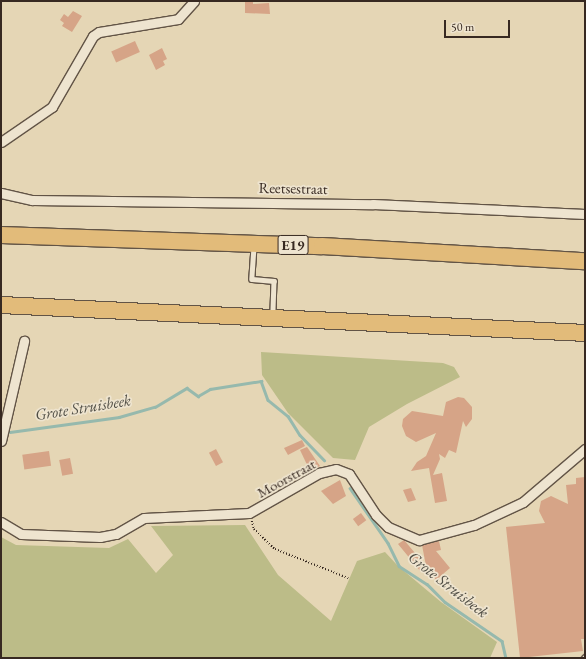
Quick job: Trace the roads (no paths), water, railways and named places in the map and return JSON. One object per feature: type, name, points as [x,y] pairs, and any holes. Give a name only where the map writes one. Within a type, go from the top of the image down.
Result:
[{"type":"highway","name":"E19","points":[[1,235],[254,244],[585,261]]},
{"type":"highway","points":[[1,305],[585,333]]},
{"type":"street","points":[[1,142],[52,107],[93,36],[112,29],[173,20],[183,15],[194,1]]},
{"type":"street","name":"Reetsestraat","points":[[1,193],[32,200],[373,204],[585,214]]},
{"type":"street","points":[[1,441],[24,341]]},
{"type":"street","name":"Moorstraat","points":[[1,522],[21,534],[100,537],[116,534],[144,518],[249,513],[265,506],[319,473],[336,469],[349,474],[376,515],[388,528],[419,540],[474,525],[523,502],[585,449]]},
{"type":"lane","points":[[254,244],[252,279],[274,281],[273,318]]},
{"type":"waterway","name":"Grote Struisbeek","points":[[10,432],[119,417],[155,407],[187,388],[198,396],[210,389],[261,381],[268,400],[288,416],[300,435],[324,460]]},
{"type":"waterway","name":"Grote Struisbeek","points":[[350,488],[388,543],[399,566],[427,584],[445,602],[502,641],[506,658]]}]
